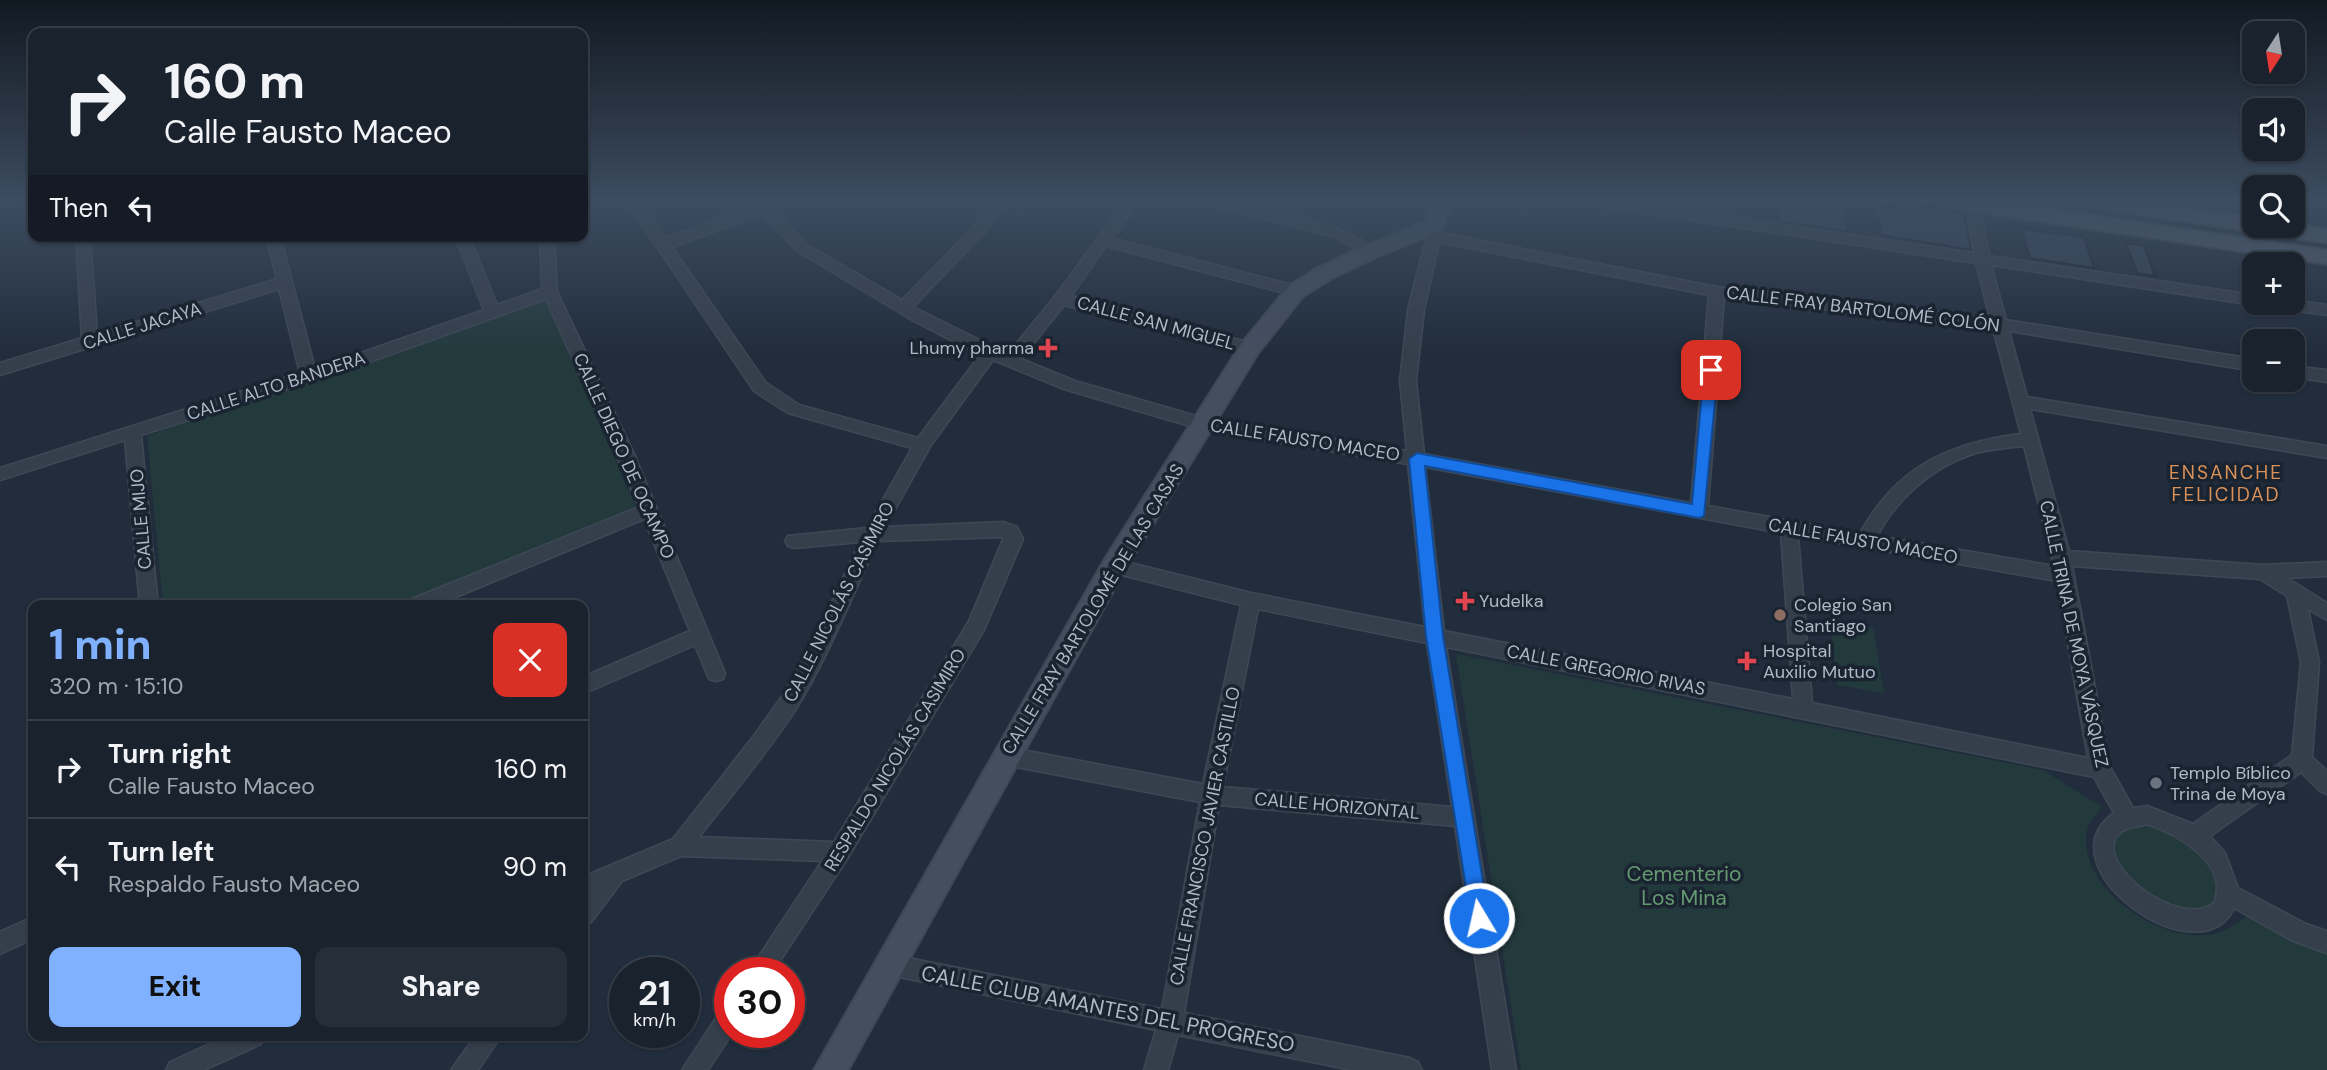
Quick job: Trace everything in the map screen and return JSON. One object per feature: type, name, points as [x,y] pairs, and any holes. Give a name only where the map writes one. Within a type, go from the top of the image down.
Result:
[{"type":"main road","name":"CALLE FRAY BARTOLOMÉ DE LAS CASAS","points":[[830,1070],[1114,566],[1250,348],[1296,291],[1325,273],[1369,252]]},
{"type":"main road","points":[[2293,252],[2327,257]]},
{"type":"street","points":[[84,252],[90,341]]},
{"type":"street","points":[[277,252],[309,376]]},
{"type":"street","points":[[468,252],[493,313]]},
{"type":"street","name":"CALLE DIEGO DE OCAMPO","points":[[548,252],[550,292],[626,454],[716,673]]},
{"type":"street","points":[[667,252],[760,387],[794,409],[921,445]]},
{"type":"street","name":"CALLE FAUSTO MACEO","points":[[809,252],[903,308],[1010,363],[1070,385],[1203,424],[1417,459],[1865,541],[2064,566],[2263,572],[2327,569]]},
{"type":"street","points":[[903,308],[958,252]]},
{"type":"street","points":[[1010,363],[1096,252]]},
{"type":"street","points":[[1146,252],[1296,291]]},
{"type":"street","points":[[1429,252],[1416,310],[1408,381],[1434,636],[1504,1070]]},
{"type":"street","name":"CALLE FRAY BARTOLOMÉ COLÓN","points":[[1531,252],[1717,292],[2001,324],[2242,363]]},
{"type":"street","points":[[1924,252],[2242,298]]},
{"type":"street","name":"CALLE TRINA DE MOYA VÁSQUEZ","points":[[1980,252],[2064,566],[2100,769],[2126,816]]},
{"type":"street","name":"CALLE JACAYA","points":[[0,369],[285,282]]},
{"type":"street","name":"CALLE ALTO BANDERA","points":[[0,474],[309,376],[550,292]]},
{"type":"street","points":[[1699,512],[1717,292]]},
{"type":"street","name":"CALLE SAN MIGUEL","points":[[1061,299],[1250,348]]},
{"type":"street","points":[[2305,307],[2327,310]]},
{"type":"street","name":"CALLE NICOLÁS CASIMIRO","points":[[680,846],[774,723],[803,680],[873,534],[921,445],[959,390],[990,353]]},
{"type":"street","points":[[2305,373],[2327,376]]},
{"type":"street","points":[[2022,402],[2327,453]]},
{"type":"street","name":"CALLE MIJO","points":[[133,433],[148,600]]},
{"type":"street","points":[[1865,541],[1886,506],[1945,458],[1970,448],[2032,439]]},
{"type":"street","points":[[428,600],[649,510]]},
{"type":"street","points":[[1789,528],[1803,708]]},
{"type":"street","name":"RESPALDO NICOLÁS CASIMIRO","points":[[770,957],[840,852],[977,625],[1014,539],[1011,532],[1003,529],[873,534]]},
{"type":"street","points":[[794,541],[873,534]]},
{"type":"street","name":"CALLE GREGORIO RIVAS","points":[[1114,566],[1251,600],[2100,769]]},
{"type":"street","points":[[2263,572],[2327,612]]},
{"type":"street","points":[[2295,592],[2309,662],[2301,760]]},
{"type":"street","name":"CALLE FRANCISCO JAVIER CASTILLO","points":[[1156,1070],[1171,1020],[1211,795],[1251,600]]},
{"type":"street","points":[[588,684],[700,635]]},
{"type":"street","name":"CALLE HORIZONTAL","points":[[1006,756],[1211,795],[1462,817]]},
{"type":"street","points":[[2301,760],[2327,785]]},
{"type":"street","points":[[2194,835],[2301,760]]},
{"type":"street","points":[[2147,815],[2194,835],[2220,863],[2227,879],[2229,894],[2225,908],[2214,918],[2197,922],[2177,920],[2156,913],[2136,900],[2119,884],[2108,866],[2103,849],[2105,834],[2112,823],[2126,816],[2147,815]]},
{"type":"street","points":[[588,885],[680,846],[840,852]]},
{"type":"street","points":[[588,908],[616,872]]},
{"type":"street","points":[[2229,894],[2301,933],[2327,942]]},
{"type":"street","points":[[0,943],[28,930]]},
{"type":"street","name":"CALLE CLUB AMANTES DEL PROGRESO","points":[[888,965],[1409,1070]]},
{"type":"street","points":[[178,1070],[242,1041]]},
{"type":"street","points":[[464,1070],[486,1041]]},
{"type":"street","points":[[694,1070],[714,1041]]},
{"type":"green space","points":[[544,297],[637,510],[408,600],[163,600],[147,436]]},
{"type":"green space","points":[[1829,620],[1873,627],[1884,693],[1838,685]]},
{"type":"green space","name":"Cementerio Los Mina","points":[[1456,654],[2043,770],[2102,807],[2087,829],[2087,851],[2095,873],[2109,892],[2128,909],[2150,923],[2173,932],[2197,935],[2218,933],[2246,917],[2327,953],[2327,1070],[1521,1070]]},
{"type":"green space","points":[[2150,823],[2185,837],[2213,866],[2220,898],[2212,908],[2182,915],[2124,880],[2117,868],[2114,854],[2117,835],[2121,829]]},
{"type":"building","points":[[2028,252],[2089,252],[2094,268],[2030,258]]},
{"type":"building","points":[[2129,252],[2146,252],[2155,276],[2137,273]]},
{"type":"place","name":"Lhumy pharma","points":[[1048,348]]},
{"type":"place","name":"Yudelka","points":[[1465,601]]},
{"type":"place","name":"Colegio San Santiago","points":[[1780,615]]},
{"type":"place","name":"Hospital Auxilio Mutuo","points":[[1747,661]]},
{"type":"place","name":"Templo Bíblico Trina de Moya","points":[[2156,783]]},
{"type":"district","name":"ENSANCHE FELICIDAD","points":[[2226,483]]},
{"type":"route","points":[[1479,918],[1434,636],[1417,459],[1699,512],[1711,370]]}]
